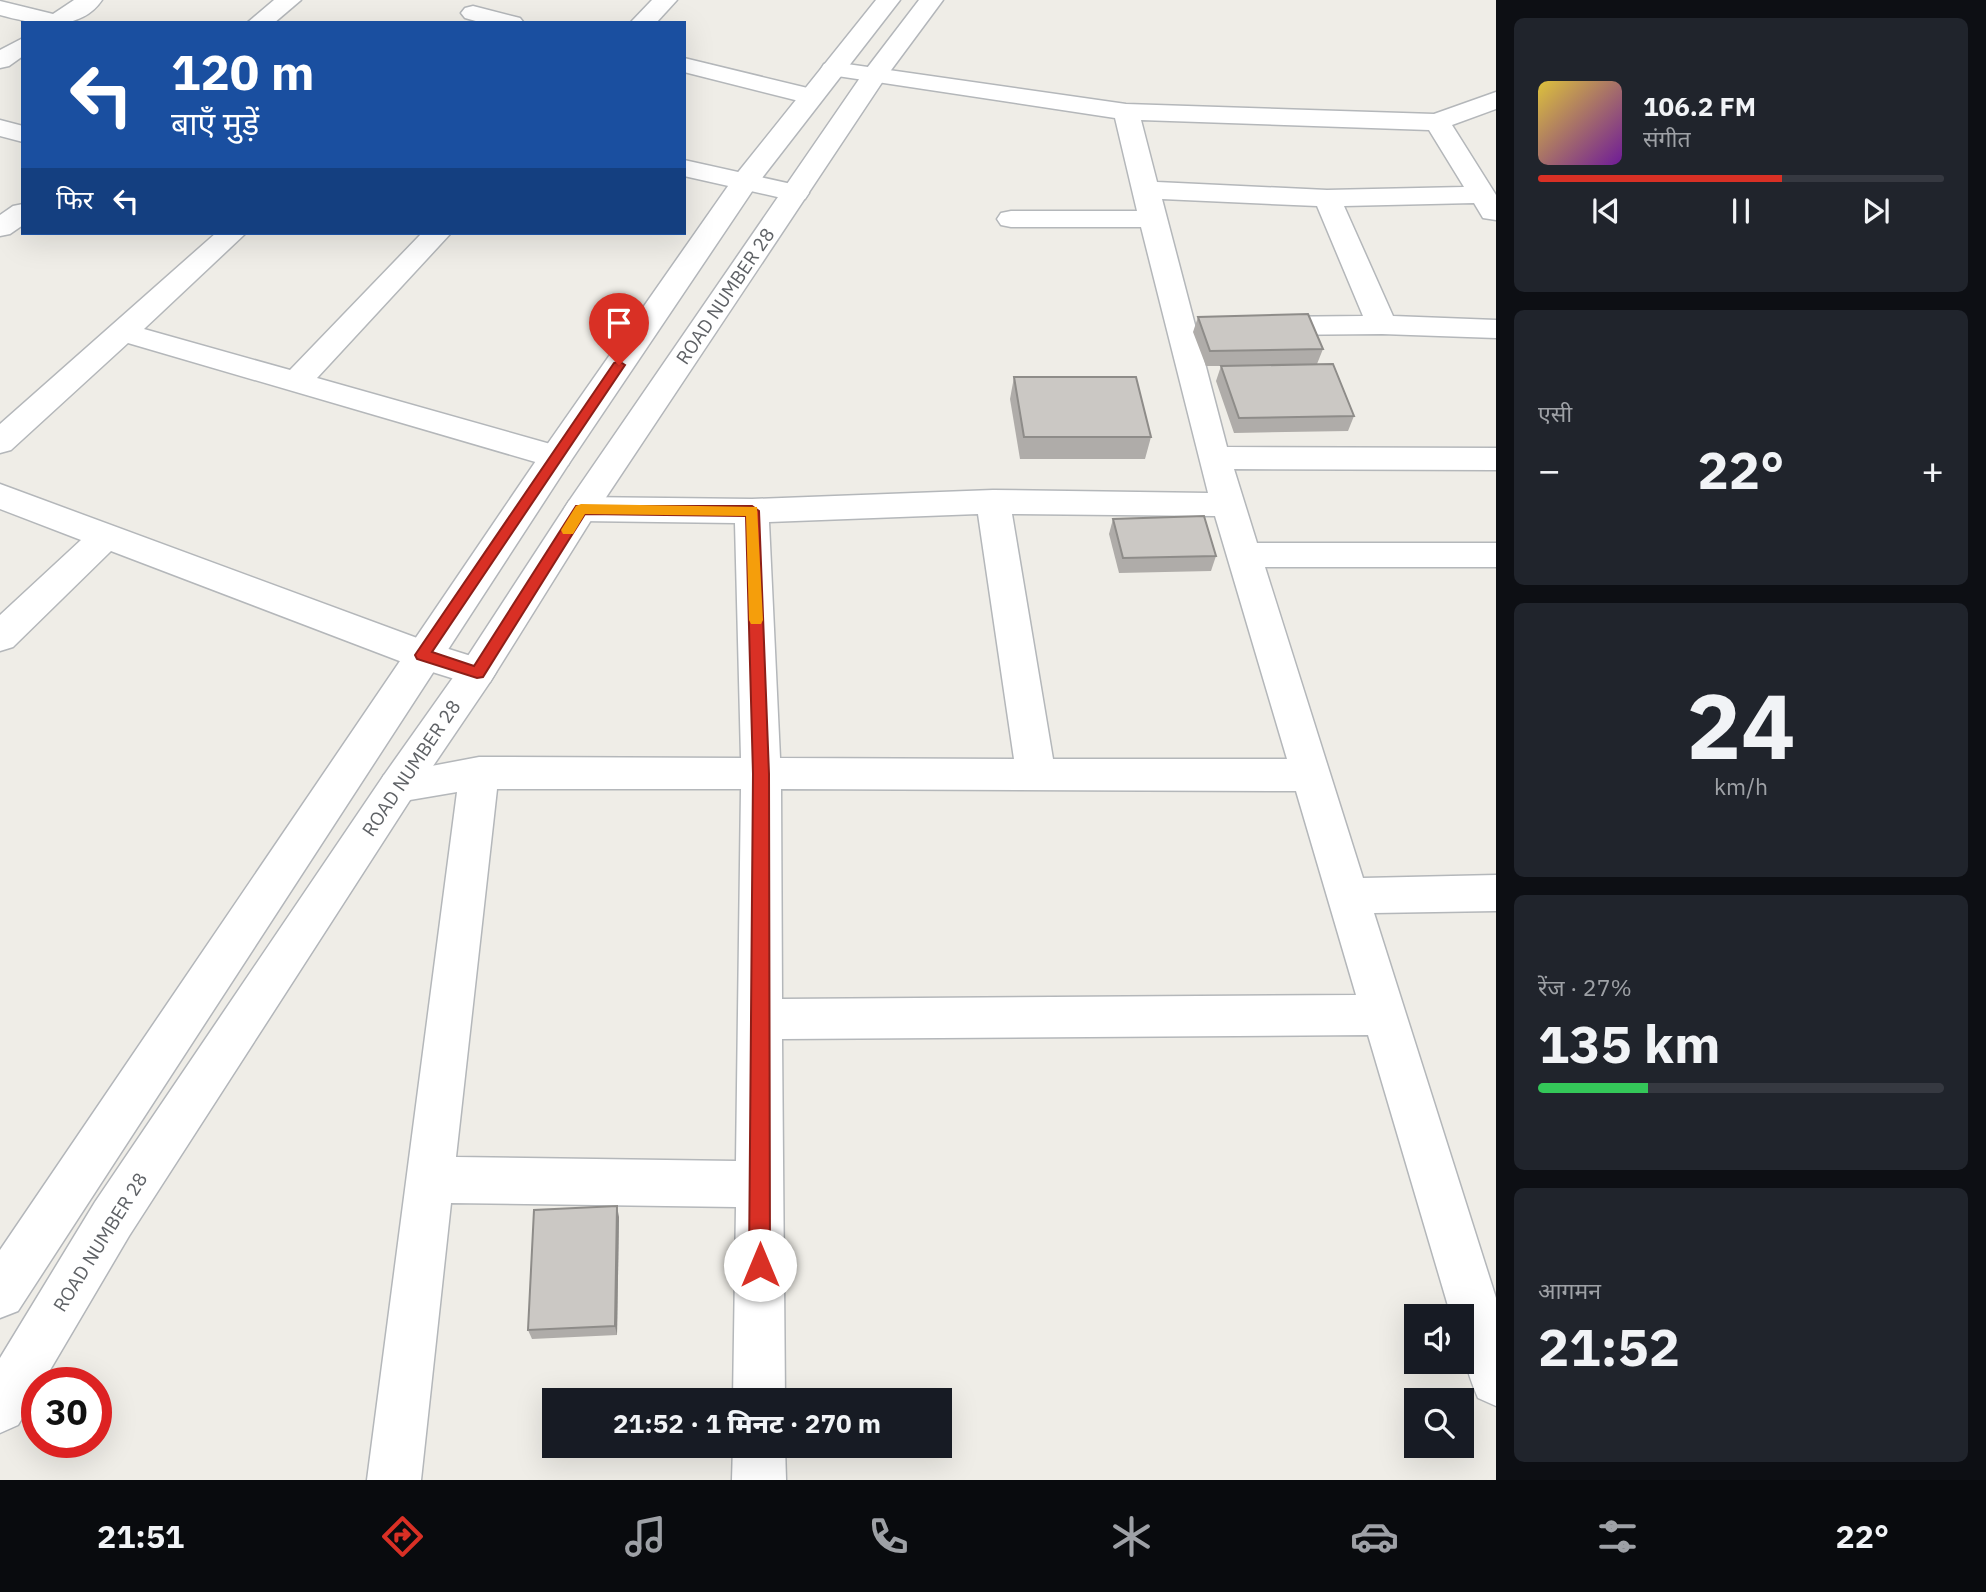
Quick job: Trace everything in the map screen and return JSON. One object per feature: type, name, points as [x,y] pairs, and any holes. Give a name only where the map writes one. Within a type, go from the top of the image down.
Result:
[{"type":"street","points":[[60,21],[90,0]]},
{"type":"street","points":[[263,21],[289,0]]},
{"type":"street","points":[[644,21],[665,0]]},
{"type":"street","points":[[0,1293],[556,457],[745,182],[888,0]]},
{"type":"street","name":"ROAD NUMBER 28","points":[[0,1407],[111,1219],[398,786],[477,673],[581,509],[873,77],[931,0]]},
{"type":"street","points":[[0,8],[49,21]]},
{"type":"street","points":[[475,12],[505,21]]},
{"type":"street","points":[[0,61],[21,46]]},
{"type":"street","points":[[686,65],[811,96]]},
{"type":"street","points":[[834,69],[873,77],[1126,112],[1437,122],[1496,100]]},
{"type":"street","points":[[1126,112],[1148,204],[1205,325],[1214,458],[1496,1380]]},
{"type":"street","points":[[1437,122],[1489,207]]},
{"type":"street","points":[[0,128],[21,133]]},
{"type":"street","points":[[686,168],[794,193]]},
{"type":"street","points":[[1011,219],[1148,204],[1327,198],[1489,207]]},
{"type":"street","points":[[1327,198],[1382,325]]},
{"type":"street","points":[[0,228],[21,213]]},
{"type":"street","points":[[0,442],[230,235]]},
{"type":"street","points":[[296,382],[435,235]]},
{"type":"street","points":[[1205,325],[1382,325],[1496,329]]},
{"type":"street","points":[[122,332],[556,457]]},
{"type":"street","points":[[1214,458],[1496,459]]},
{"type":"street","points":[[0,496],[422,655],[477,673]]},
{"type":"street","points":[[581,509],[752,511],[993,502],[1228,505]]},
{"type":"street","points":[[993,502],[1036,775]]},
{"type":"street","points":[[752,511],[761,774],[759,1388]]},
{"type":"street","points":[[0,637],[105,537]]},
{"type":"street","points":[[1243,555],[1496,555]]},
{"type":"street","points":[[398,786],[479,773],[1311,775]]},
{"type":"street","points":[[394,1480],[479,773]]},
{"type":"street","points":[[1349,896],[1496,893]]},
{"type":"street","points":[[760,1019],[1385,1016]]},
{"type":"street","points":[[430,1180],[760,1184]]},
{"type":"street","points":[[759,1458],[759,1480]]},
{"type":"building","points":[[1308,314],[1323,349],[1210,351],[1198,317]]},
{"type":"building","points":[[1333,364],[1354,416],[1239,418],[1221,366]]},
{"type":"building","points":[[1014,377],[1136,377],[1151,437],[1024,437]]},
{"type":"building","points":[[1204,516],[1216,556],[1123,558],[1113,519]]},
{"type":"building","points":[[617,1206],[615,1326],[528,1330],[534,1210]]},
{"type":"slow traffic","points":[[568,530],[581,509],[752,511],[756,620]]},
{"type":"route","points":[[619,365],[422,655],[477,673],[581,509],[752,511],[761,774],[760,1265]]}]
